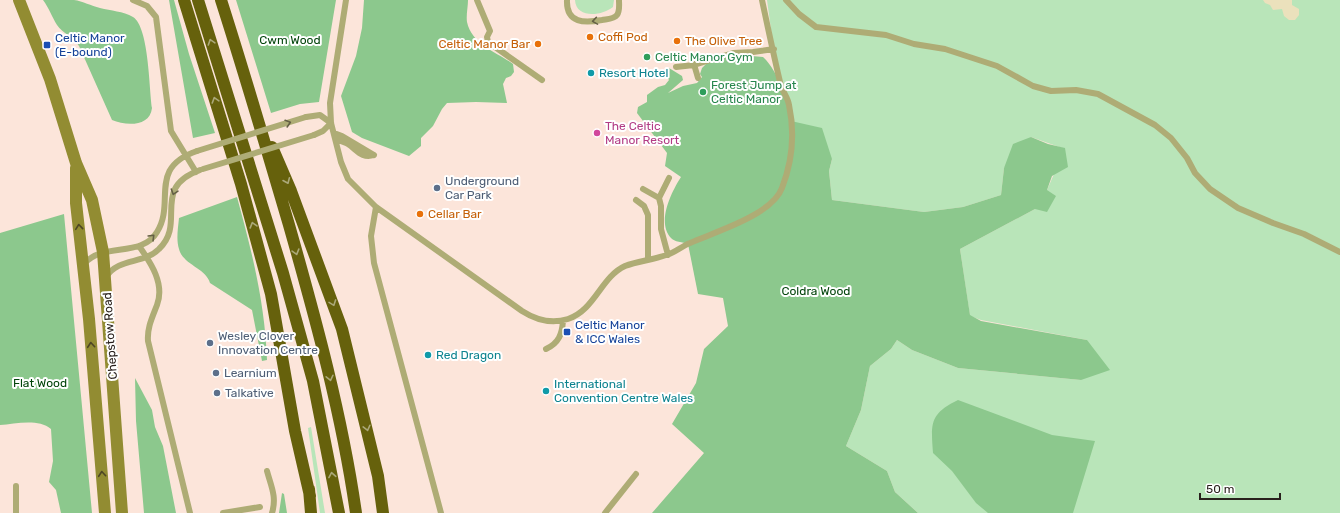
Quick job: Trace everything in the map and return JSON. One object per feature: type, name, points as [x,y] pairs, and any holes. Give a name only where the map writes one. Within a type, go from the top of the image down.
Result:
[{"type":"highway","points":[[184,0],[241,184],[271,294],[295,431],[310,496]]},
{"type":"highway","points":[[198,0],[283,273],[313,381],[339,513]]},
{"type":"highway","points":[[221,0],[320,335],[348,456],[356,513]]},
{"type":"highway","points":[[250,94],[291,191],[342,329],[378,476],[383,513]]},
{"type":"highway","points":[[252,173],[300,411],[312,513]]},
{"type":"main road","name":"Chepstow Road","points":[[19,0],[50,80],[76,163],[92,200],[103,252],[122,513]]},
{"type":"main road","name":"Chepstow Road","points":[[76,163],[76,203],[105,513]]},
{"type":"lane","points":[[133,0],[147,6],[156,17],[171,131],[196,172]]},
{"type":"lane","points":[[346,0],[330,103],[331,123],[341,162],[348,179],[376,207],[531,316],[546,320],[563,321],[587,308],[612,276],[624,267],[668,255],[688,244],[738,223],[766,208],[781,190],[790,166],[792,138],[789,104],[782,87],[762,0]]},
{"type":"lane","points":[[477,0],[490,31],[487,37],[488,42],[542,80]]},
{"type":"lane","points":[[567,0],[567,6],[571,16],[579,21],[587,22],[612,18],[617,15],[620,9],[619,0]]},
{"type":"lane","points":[[786,0],[799,14],[816,27],[886,35],[914,44],[945,49],[997,66],[1033,86],[1051,91],[1076,90],[1098,94],[1155,125],[1171,138],[1187,158],[1195,173],[1210,189],[1238,208],[1304,234],[1340,252]]},
{"type":"lane","points":[[676,67],[733,53],[774,49]]},
{"type":"lane","points":[[694,63],[698,78]]},
{"type":"lane","points":[[83,266],[92,257],[103,252],[139,246],[149,241],[157,233],[162,219],[165,186],[169,173],[177,162],[186,155],[306,117],[320,115],[331,123]]},
{"type":"lane","points":[[106,278],[114,267],[147,257],[158,251],[168,236],[171,227],[172,195],[176,185],[183,178],[203,169],[314,135],[323,131],[331,123]]},
{"type":"lane","points":[[334,133],[342,136],[374,155],[369,157],[363,155],[347,143],[336,140]]},
{"type":"lane","points":[[668,255],[661,229],[661,206],[659,198],[669,178]]},
{"type":"lane","points":[[644,189],[659,198]]},
{"type":"lane","points":[[636,200],[644,206],[648,215],[648,260]]},
{"type":"lane","points":[[376,207],[371,236],[374,263],[441,513]]},
{"type":"lane","points":[[139,246],[156,274],[160,292],[149,325],[148,341],[190,513]]},
{"type":"lane","points":[[546,349],[552,346],[558,339],[562,332],[563,321]]},
{"type":"lane","points":[[267,471],[275,500],[272,513]]},
{"type":"lane","points":[[605,513],[636,474]]},
{"type":"lane","points":[[16,486],[16,513]]},
{"type":"lane","points":[[223,513],[260,507]]},
{"type":"green space","points":[[43,0],[74,0],[125,13],[133,17],[138,23],[142,33],[149,73],[152,108],[147,119],[142,122],[130,124],[112,120],[79,46],[57,25]]},
{"type":"green space","points":[[169,0],[174,0],[189,54],[215,133],[193,138]]},
{"type":"green space","name":"Cwm Wood","points":[[236,0],[336,0],[319,102],[300,104],[271,113]]},
{"type":"green space","points":[[364,0],[468,0],[467,22],[474,37],[486,47],[513,64],[514,72],[511,76],[506,78],[503,84],[507,103],[447,103],[433,126],[421,138],[421,146],[409,156],[362,138],[352,132],[341,96],[356,56],[362,28]]},
{"type":"green space","points":[[575,0],[614,0],[613,7],[608,10],[596,14],[590,14],[580,10],[576,6]]},
{"type":"green space","points":[[767,0],[1340,0],[1340,513],[918,513],[895,492],[887,471],[846,446],[861,410],[870,366],[891,349],[897,340],[912,350],[958,368],[1081,380],[1087,340],[981,320],[970,316],[960,249],[1035,209],[1047,190],[1065,149],[1031,137],[1004,168],[1001,195],[963,207],[924,212],[832,200],[829,171],[832,159],[791,121],[773,44]]},
{"type":"green space","name":"Coldra Wood","points":[[729,54],[763,57],[769,63],[778,78],[791,121],[822,128],[832,159],[829,171],[832,200],[924,212],[963,207],[1001,195],[1004,168],[1013,144],[1031,137],[1048,144],[1065,148],[1068,167],[1052,176],[1047,190],[1056,196],[1047,212],[1035,209],[960,249],[970,315],[981,321],[1087,340],[1110,370],[1081,380],[958,368],[912,350],[897,340],[891,349],[870,366],[861,410],[846,446],[887,471],[895,492],[918,513],[652,513],[704,453],[672,424],[696,383],[704,349],[728,326],[723,298],[698,294],[688,244],[672,239],[667,231],[665,215],[667,207],[681,177],[665,166],[667,153],[637,113],[638,107],[647,102],[647,95],[658,87],[665,85],[669,80],[665,74],[669,68],[682,76],[683,80],[668,93],[683,86],[697,83],[702,77],[700,74],[702,68],[709,61],[713,62]]},
{"type":"green space","points":[[237,197],[253,258],[261,298],[267,360],[262,361],[252,310],[210,283],[204,274],[185,259],[181,254],[178,245],[179,218]]},
{"type":"green space","name":"Flat Wood","points":[[64,214],[92,513],[61,513],[56,490],[49,482],[53,461],[51,429],[40,424],[33,423],[0,425],[0,233]]},
{"type":"green space","points":[[135,378],[152,410],[155,427],[163,446],[176,513],[144,513],[136,421]]},
{"type":"green space","points":[[958,400],[1052,435],[1095,441],[1073,513],[988,513],[976,503],[952,471],[933,453],[932,427],[934,421],[942,410]]},
{"type":"green space","points":[[311,427],[325,513],[320,513],[308,428]]},
{"type":"green space","points":[[282,493],[284,494],[287,513],[279,513]]},
{"type":"sand","points":[[1263,0],[1292,0],[1292,5],[1299,9],[1299,15],[1295,20],[1289,20],[1284,16],[1282,9],[1273,10],[1270,5],[1265,3]]},
{"type":"place","name":"Coffi Pod","points":[[590,37]]},
{"type":"place","name":"The Olive Tree","points":[[677,41]]},
{"type":"place","name":"Celtic Manor Bar","points":[[538,44]]},
{"type":"place","name":"Celtic Manor (E-bound)","points":[[47,45]]},
{"type":"place","name":"Celtic Manor Gym","points":[[647,57]]},
{"type":"place","name":"Resort Hotel","points":[[591,73]]},
{"type":"place","name":"Forest Jump at Celtic Manor","points":[[703,92]]},
{"type":"place","name":"The Celtic Manor Resort","points":[[597,133]]},
{"type":"place","name":"Underground Car Park","points":[[437,188]]},
{"type":"place","name":"Cellar Bar","points":[[420,214]]},
{"type":"place","name":"Celtic Manor & ICC Wales","points":[[567,332]]},
{"type":"place","name":"Wesley Clover Innovation Centre","points":[[210,343]]},
{"type":"place","name":"Red Dragon","points":[[428,355]]},
{"type":"place","name":"Learnium","points":[[216,373]]},
{"type":"place","name":"International Convention Centre Wales","points":[[546,391]]},
{"type":"place","name":"Talkative","points":[[217,393]]}]
